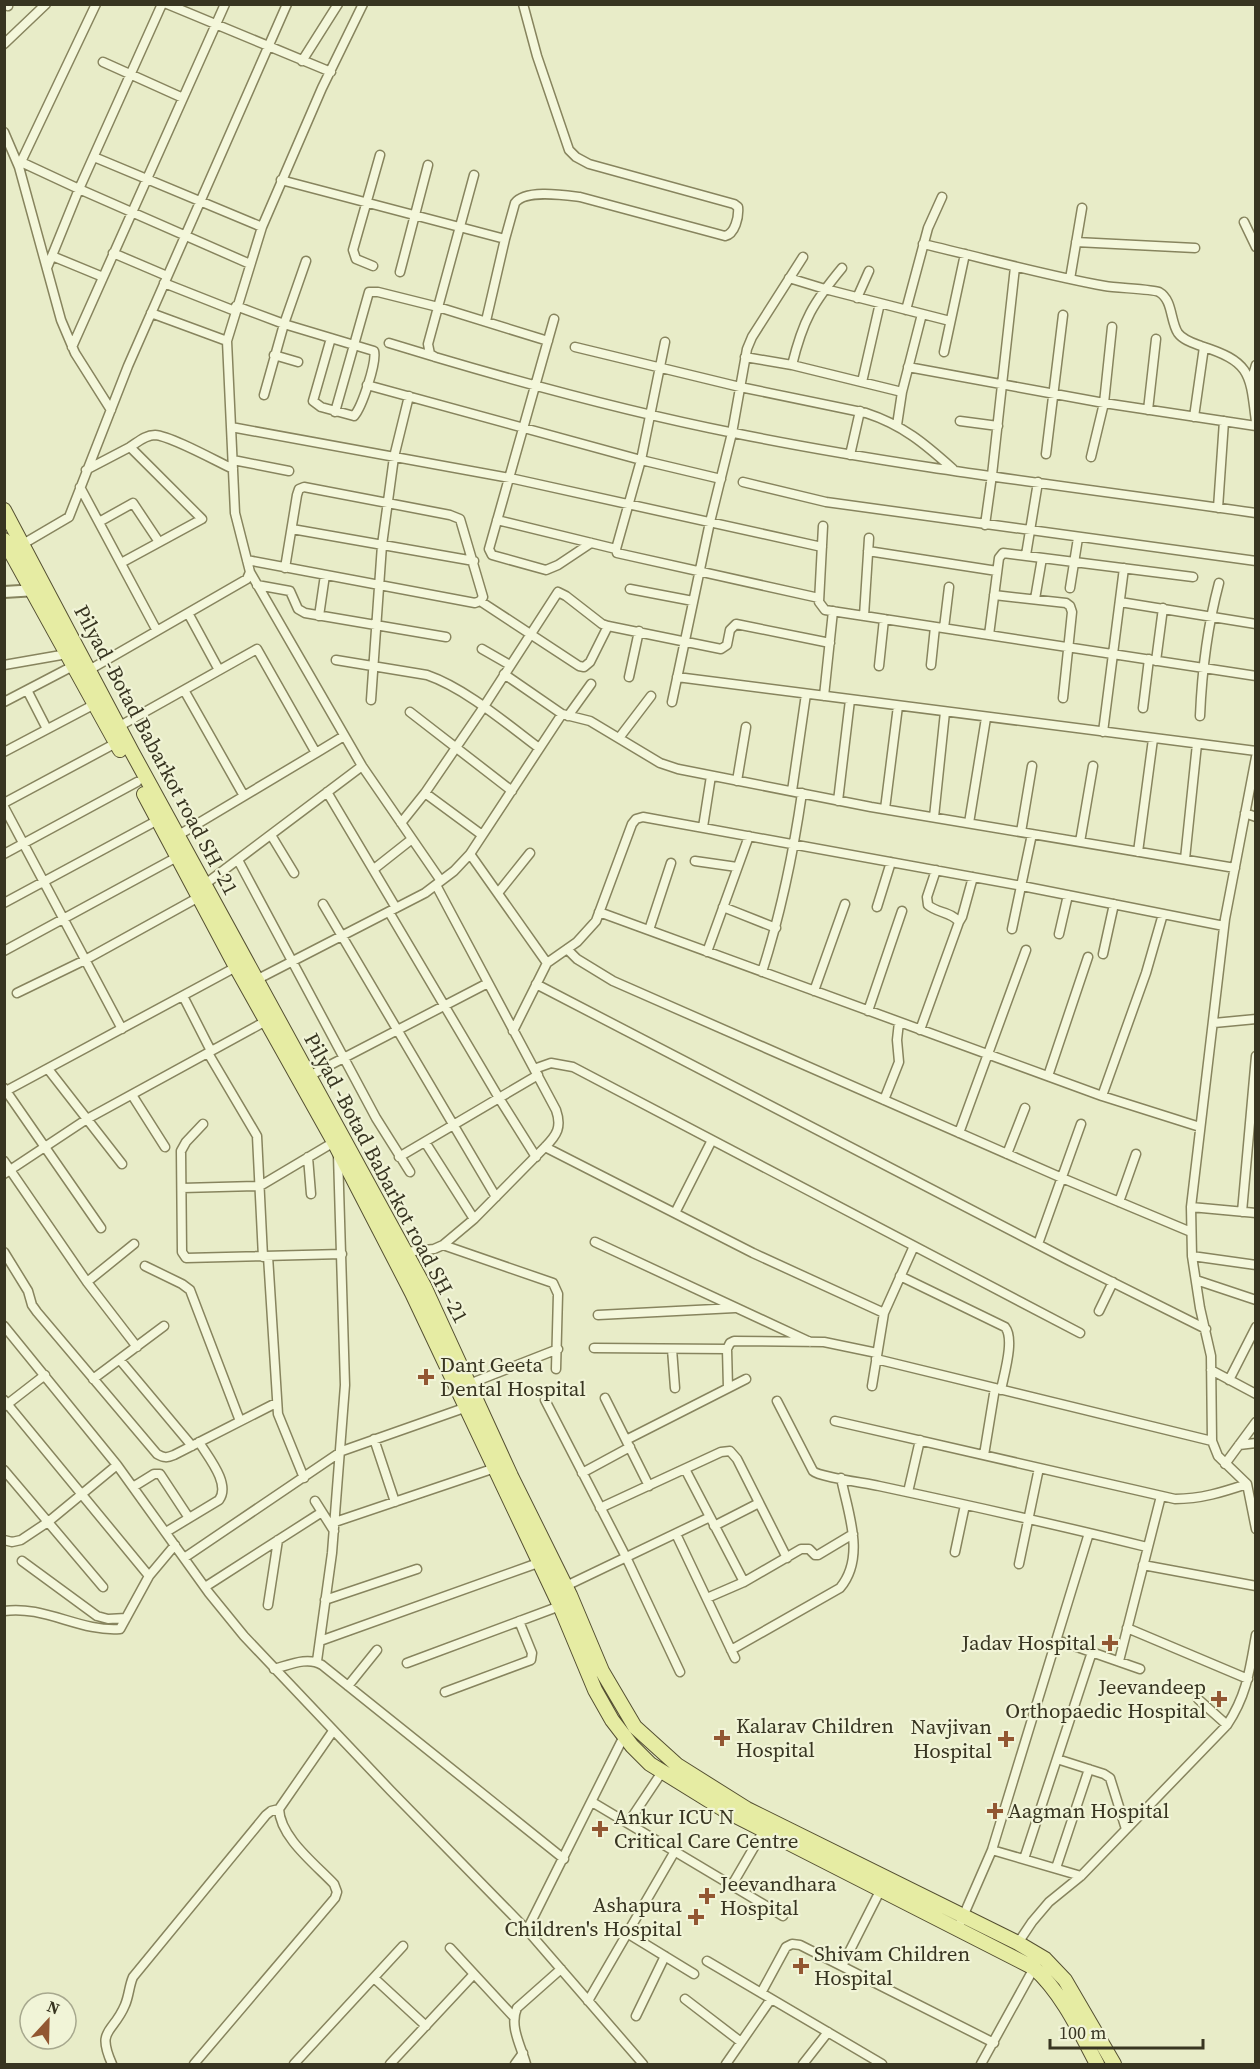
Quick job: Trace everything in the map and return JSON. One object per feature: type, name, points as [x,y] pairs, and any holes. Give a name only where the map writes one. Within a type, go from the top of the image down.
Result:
[{"type":"main road","name":"Pilyad -Botad Babarkot road SH -21","points":[[4,510],[177,836],[236,968],[336,1146],[405,1252],[424,1286],[511,1476],[566,1586],[602,1671],[635,1727],[677,1765],[747,1809],[961,1922],[1034,1968],[1055,1991],[1097,2064]]},
{"type":"main road","name":"Pilyad -Botad Babarkot road SH -21","points":[[4,540],[177,857],[202,891],[256,980],[309,1076],[365,1189],[538,1563],[560,1605],[595,1690],[612,1720],[650,1764],[726,1811],[880,1889],[1018,1943],[1045,1959],[1065,1980],[1114,2064]]},
{"type":"street","points":[[4,45],[46,4]]},
{"type":"street","points":[[20,165],[96,4]]},
{"type":"street","points":[[47,268],[79,189],[162,4]]},
{"type":"street","points":[[167,4],[331,72]]},
{"type":"street","points":[[72,346],[225,4]]},
{"type":"street","points":[[22,544],[69,517],[151,313],[287,4]]},
{"type":"street","points":[[302,61],[338,4]]},
{"type":"street","points":[[363,4],[281,180],[262,227],[227,341],[235,513],[250,573],[362,766],[412,839],[438,883],[556,1110],[559,1124],[555,1136],[545,1148],[443,1245],[434,1249],[405,1252]]},
{"type":"street","points":[[486,321],[505,239],[515,203],[519,198],[526,195],[580,197],[725,236],[732,232],[739,212],[738,207],[734,204],[589,164],[576,157],[569,150],[565,140],[537,56],[523,4]]},
{"type":"street","points":[[103,62],[183,98]]},
{"type":"street","points":[[5,134],[20,165],[61,320],[72,346],[111,410]]},
{"type":"street","points":[[373,266],[356,259],[354,255],[380,154]]},
{"type":"street","points":[[94,157],[262,227]]},
{"type":"street","points":[[20,165],[250,264]]},
{"type":"street","points":[[400,272],[428,165]]},
{"type":"street","points":[[435,357],[430,354],[428,344],[474,176]]},
{"type":"street","points":[[281,180],[505,239]]},
{"type":"street","points":[[906,310],[928,228],[942,197]]},
{"type":"street","points":[[1070,279],[1082,208]]},
{"type":"street","points":[[1244,222],[1255,244]]},
{"type":"street","points":[[1076,242],[1195,248]]},
{"type":"street","points":[[923,244],[1108,287],[1160,292],[1167,300],[1178,334],[1185,340],[1234,359],[1243,367],[1251,383]]},
{"type":"street","points":[[113,253],[166,279],[236,308],[370,349],[375,353],[367,385],[354,416],[321,407],[314,401],[332,338]]},
{"type":"street","points":[[944,352],[965,254]]},
{"type":"street","points":[[52,256],[102,278]]},
{"type":"street","points":[[672,702],[710,522],[732,433],[745,357],[752,337],[803,257]]},
{"type":"street","points":[[264,395],[274,355],[306,261]]},
{"type":"street","points":[[985,525],[1015,267]]},
{"type":"street","points":[[792,365],[803,326],[815,303],[842,268]]},
{"type":"street","points":[[857,298],[869,271]]},
{"type":"street","points":[[789,278],[950,321]]},
{"type":"street","points":[[335,412],[369,292],[378,292],[438,307],[548,340]]},
{"type":"street","points":[[862,382],[880,303]]},
{"type":"street","points":[[151,313],[227,341]]},
{"type":"street","points":[[897,425],[902,393],[922,314]]},
{"type":"street","points":[[1046,454],[1063,315]]},
{"type":"street","points":[[554,319],[497,520],[490,553],[538,569],[552,568],[591,543]]},
{"type":"street","points":[[1091,457],[1104,403],[1112,327]]},
{"type":"street","points":[[1148,410],[1156,339]]},
{"type":"street","points":[[616,549],[641,460],[665,342]]},
{"type":"street","points":[[389,343],[536,387],[732,433],[850,455],[1256,513]]},
{"type":"street","points":[[1194,417],[1204,346]]},
{"type":"street","points":[[575,347],[740,387],[860,411],[882,418],[924,442],[954,470]]},
{"type":"street","points":[[274,355],[298,362]]},
{"type":"street","points":[[745,357],[792,365],[902,393]]},
{"type":"street","points":[[908,367],[1104,403],[1256,424],[1251,383],[1254,367]]},
{"type":"street","points":[[367,385],[721,480]]},
{"type":"street","points":[[371,700],[382,545],[394,457],[409,396]]},
{"type":"street","points":[[850,455],[860,411]]},
{"type":"street","points":[[960,421],[998,426]]},
{"type":"street","points":[[1218,508],[1224,421]]},
{"type":"street","points":[[231,427],[510,478],[822,547]]},
{"type":"street","points":[[86,470],[146,437],[156,435],[233,465],[289,471]]},
{"type":"street","points":[[121,563],[202,519],[130,447]]},
{"type":"street","points":[[743,482],[826,502],[1256,561]]},
{"type":"street","points":[[1026,555],[1038,482]]},
{"type":"street","points":[[80,487],[157,631]]},
{"type":"street","points":[[285,568],[297,495],[299,489],[304,487],[450,515],[460,519],[483,597],[480,602]]},
{"type":"street","points":[[99,522],[133,503],[159,542]]},
{"type":"street","points":[[497,520],[616,549],[620,555],[700,570],[819,598]]},
{"type":"street","points":[[823,526],[819,598],[820,606],[833,612],[1256,676]]},
{"type":"street","points":[[292,529],[474,561]]},
{"type":"street","points":[[864,616],[869,538]]},
{"type":"street","points":[[1070,588],[1078,538]]},
{"type":"street","points":[[868,550],[997,571]]},
{"type":"street","points":[[989,635],[1000,555],[1008,553],[1026,555],[1193,577]]},
{"type":"street","points":[[1035,599],[1042,558]]},
{"type":"street","points":[[247,560],[480,602],[571,662],[584,667],[590,662],[608,626]]},
{"type":"street","points":[[1103,732],[1115,654],[1124,568]]},
{"type":"street","points":[[89,670],[247,579],[250,573]]},
{"type":"street","points":[[320,616],[326,575]]},
{"type":"street","points":[[1200,716],[1202,668],[1210,616],[1219,583]]},
{"type":"street","points":[[257,585],[290,591],[298,609],[305,613],[446,638]]},
{"type":"street","points":[[931,665],[949,587]]},
{"type":"street","points":[[630,589],[693,601]]},
{"type":"street","points":[[4,592],[46,590]]},
{"type":"street","points":[[401,823],[425,793],[483,708],[558,592],[608,626],[684,641],[724,648],[730,630],[736,624],[830,644]]},
{"type":"street","points":[[994,595],[1066,603],[1070,606],[1072,612],[1063,698]]},
{"type":"street","points":[[1120,602],[1256,624]]},
{"type":"street","points":[[1143,708],[1163,608]]},
{"type":"street","points":[[824,696],[833,612]]},
{"type":"street","points":[[188,613],[219,670]]},
{"type":"street","points":[[879,666],[884,619]]},
{"type":"street","points":[[629,677],[639,631]]},
{"type":"street","points":[[118,727],[257,648],[316,753]]},
{"type":"street","points":[[482,649],[510,666]]},
{"type":"street","points":[[4,665],[70,660]]},
{"type":"street","points":[[4,702],[27,690],[70,660]]},
{"type":"street","points":[[336,660],[427,675],[444,682],[539,748]]},
{"type":"street","points":[[504,674],[565,715],[590,721],[669,767],[838,801],[1235,868]]},
{"type":"street","points":[[677,677],[1256,751]]},
{"type":"street","points":[[256,980],[425,893],[438,883],[470,854],[539,748],[591,684]]},
{"type":"street","points":[[27,690],[47,729]]},
{"type":"street","points":[[184,690],[244,796]]},
{"type":"street","points":[[792,792],[806,694]]},
{"type":"street","points":[[619,738],[651,696]]},
{"type":"street","points":[[838,801],[850,700]]},
{"type":"street","points":[[4,752],[94,704]]},
{"type":"street","points":[[885,809],[898,706]]},
{"type":"street","points":[[410,712],[512,791]]},
{"type":"street","points":[[934,817],[945,712]]},
{"type":"street","points":[[969,823],[986,718]]},
{"type":"street","points":[[737,781],[746,727]]},
{"type":"street","points":[[177,836],[344,736]]},
{"type":"street","points":[[1138,852],[1154,739]]},
{"type":"street","points":[[4,802],[116,742]]},
{"type":"street","points":[[1185,859],[1197,744]]},
{"type":"street","points":[[1256,757],[1224,926],[1191,1207],[1192,1256],[1200,1308],[1211,1356],[1212,1441],[1214,1449],[1225,1464],[1247,1484],[1256,1529]]},
{"type":"street","points":[[17,993],[85,960],[202,891],[238,860],[362,766]]},
{"type":"street","points":[[1021,832],[1032,766]]},
{"type":"street","points":[[1080,842],[1093,766]]},
{"type":"street","points":[[703,827],[711,776]]},
{"type":"street","points":[[4,854],[137,782]]},
{"type":"street","points":[[327,792],[374,869],[392,910],[445,1006],[536,1157]]},
{"type":"street","points":[[425,793],[482,835]]},
{"type":"street","points":[[762,972],[776,928],[795,844],[801,794]]},
{"type":"street","points":[[4,807],[122,1029]]},
{"type":"street","points":[[1245,813],[1256,817]]},
{"type":"street","points":[[513,1030],[547,963],[586,934],[596,921],[632,824],[636,819],[653,818],[703,827],[1224,926]]},
{"type":"street","points":[[4,903],[158,820]]},
{"type":"street","points":[[1012,929],[1032,834]]},
{"type":"street","points":[[271,835],[294,873]]},
{"type":"street","points":[[707,952],[749,836]]},
{"type":"street","points":[[374,869],[412,839]]},
{"type":"street","points":[[498,893],[530,853]]},
{"type":"street","points":[[470,854],[547,963]]},
{"type":"street","points":[[4,951],[177,857]]},
{"type":"street","points":[[238,860],[399,1157],[410,1172]]},
{"type":"street","points":[[695,861],[737,867]]},
{"type":"street","points":[[877,907],[891,862]]},
{"type":"street","points":[[649,930],[671,863]]},
{"type":"street","points":[[936,870],[927,897],[928,905],[932,909],[956,918],[958,922]]},
{"type":"street","points":[[920,1030],[958,922],[962,917],[973,877]]},
{"type":"street","points":[[1059,934],[1068,895]]},
{"type":"street","points":[[814,991],[845,903]]},
{"type":"street","points":[[323,904],[495,1197]]},
{"type":"street","points":[[1103,954],[1114,904]]},
{"type":"street","points":[[723,907],[776,928]]},
{"type":"street","points":[[868,1011],[902,911]]},
{"type":"street","points":[[599,912],[1102,1096],[1200,1127]]},
{"type":"street","points":[[1102,1096],[1146,973],[1162,914]]},
{"type":"street","points":[[567,949],[613,981],[958,1133],[1191,1232]]},
{"type":"street","points":[[958,1133],[1026,950]]},
{"type":"street","points":[[1048,1076],[1088,957]]},
{"type":"street","points":[[100,1228],[5,1090],[236,968]]},
{"type":"street","points":[[309,1076],[488,983]]},
{"type":"street","points":[[536,984],[1206,1329]]},
{"type":"street","points":[[183,996],[210,1052],[258,1136],[276,1403],[281,1425],[304,1478]]},
{"type":"street","points":[[1214,1023],[1256,1019]]},
{"type":"street","points":[[8,1172],[87,1119],[266,1021]]},
{"type":"street","points":[[884,1100],[899,1062],[897,1032],[899,1022]]},
{"type":"street","points":[[1242,1212],[1256,1056]]},
{"type":"street","points":[[399,1157],[499,1098],[551,1063],[573,1067],[1080,1333]]},
{"type":"street","points":[[48,1069],[122,1164]]},
{"type":"street","points":[[132,1095],[165,1147]]},
{"type":"street","points":[[1007,1154],[1025,1108]]},
{"type":"street","points":[[203,1124],[186,1142],[181,1151],[182,1252],[186,1258],[342,1254]]},
{"type":"street","points":[[1038,1244],[1081,1124]]},
{"type":"street","points":[[675,1213],[712,1140]]},
{"type":"street","points":[[425,1142],[474,1218]]},
{"type":"street","points":[[182,1188],[260,1186],[308,1157],[336,1146],[345,1375],[342,1451],[335,1527],[317,1661]]},
{"type":"street","points":[[545,1148],[753,1253],[884,1313]]},
{"type":"street","points":[[1119,1202],[1136,1154]]},
{"type":"street","points":[[308,1157],[310,1194]]},
{"type":"street","points":[[4,1161],[8,1172],[137,1347]]},
{"type":"street","points":[[1191,1207],[1256,1213]]},
{"type":"street","points":[[595,1242],[810,1342]]},
{"type":"street","points":[[87,1282],[134,1244]]},
{"type":"street","points":[[443,1245],[553,1283],[558,1293],[556,1369]]},
{"type":"street","points":[[872,1386],[884,1313],[914,1246]]},
{"type":"street","points":[[4,1252],[28,1291],[32,1305],[157,1454],[167,1458],[276,1403]]},
{"type":"street","points":[[1192,1256],[1256,1265]]},
{"type":"street","points":[[145,1266],[190,1290],[240,1421]]},
{"type":"street","points":[[900,1276],[1005,1327],[1009,1332],[1010,1340],[984,1455]]},
{"type":"street","points":[[1196,1280],[1256,1300]]},
{"type":"street","points":[[1099,1311],[1113,1282]]},
{"type":"street","points":[[598,1314],[736,1308]]},
{"type":"street","points":[[4,1326],[117,1465],[205,1587],[244,1636],[527,1930],[643,2064]]},
{"type":"street","points":[[93,1379],[164,1326]]},
{"type":"street","points":[[1229,1380],[1256,1327]]},
{"type":"street","points":[[728,1388],[727,1349],[734,1341],[824,1342],[998,1389],[1212,1441]]},
{"type":"street","points":[[594,1348],[727,1349]]},
{"type":"street","points":[[672,1348],[675,1388]]},
{"type":"street","points":[[469,1384],[558,1349]]},
{"type":"street","points":[[120,1360],[196,1444],[221,1482],[223,1491],[219,1500],[166,1532]]},
{"type":"street","points":[[1212,1370],[1256,1394]]},
{"type":"street","points":[[45,1376],[6,1404],[149,1576]]},
{"type":"street","points":[[582,1473],[628,1443],[746,1378]]},
{"type":"street","points":[[605,1398],[649,1486]]},
{"type":"street","points":[[545,1400],[626,1557],[680,1672]]},
{"type":"street","points":[[777,1401],[813,1471],[823,1476],[965,1504],[1147,1547]]},
{"type":"street","points":[[184,1558],[342,1451],[466,1407]]},
{"type":"street","points":[[835,1421],[1161,1496],[1193,1499],[1247,1484]]},
{"type":"street","points":[[1225,1464],[1256,1422]]},
{"type":"street","points":[[374,1439],[394,1502]]},
{"type":"street","points":[[908,1492],[920,1440]]},
{"type":"street","points":[[1239,1445],[1256,1443]]},
{"type":"street","points":[[600,1508],[721,1452],[730,1451],[737,1460],[787,1558]]},
{"type":"street","points":[[4,1540],[12,1542],[21,1540],[117,1465]]},
{"type":"street","points":[[335,1527],[394,1502],[495,1468]]},
{"type":"street","points":[[1018,1564],[1039,1468]]},
{"type":"street","points":[[685,1469],[744,1582]]},
{"type":"street","points":[[4,1470],[103,1587]]},
{"type":"street","points":[[134,1487],[154,1474],[160,1474],[189,1518]]},
{"type":"street","points":[[676,1533],[733,1654],[840,1588],[847,1580],[854,1554],[853,1534],[841,1478]]},
{"type":"street","points":[[1119,1661],[1161,1496]]},
{"type":"street","points":[[315,1501],[335,1527]]},
{"type":"street","points":[[566,1586],[676,1533],[759,1503]]},
{"type":"street","points":[[955,1552],[965,1504]]},
{"type":"street","points":[[205,1587],[322,1512]]},
{"type":"street","points":[[961,1922],[992,1850],[1089,1533]]},
{"type":"street","points":[[707,1598],[744,1582],[805,1548],[818,1555],[853,1534]]},
{"type":"street","points":[[268,1605],[278,1540]]},
{"type":"street","points":[[4,1611],[32,1611],[83,1626],[120,1629],[149,1576],[175,1545]]},
{"type":"street","points":[[22,1561],[97,1616],[108,1619],[126,1618]]},
{"type":"street","points":[[320,1641],[538,1563]]},
{"type":"street","points":[[1143,1565],[1256,1586]]},
{"type":"street","points":[[325,1600],[417,1569]]},
{"type":"street","points":[[407,1664],[560,1605]]},
{"type":"street","points":[[445,1692],[528,1663],[532,1653],[519,1621]]},
{"type":"street","points":[[1127,1628],[1248,1679]]},
{"type":"street","points":[[1018,1943],[1032,1922],[1050,1902],[1081,1876],[1227,1725],[1243,1698],[1256,1635]]},
{"type":"street","points":[[1057,1640],[1140,1669]]},
{"type":"street","points":[[348,1686],[377,1650]]},
{"type":"street","points":[[1024,1859],[1092,1652]]},
{"type":"street","points":[[274,1669],[304,1661],[317,1661],[564,1859]]},
{"type":"street","points":[[1198,1699],[1227,1725]]},
{"type":"street","points":[[112,2064],[105,2043],[106,2033],[125,2004],[133,1977],[266,1815],[279,1809],[333,1731]]},
{"type":"street","points":[[527,1930],[624,1736]]},
{"type":"street","points":[[1057,1759],[1110,1778],[1126,1829]]},
{"type":"street","points":[[1056,1868],[1089,1769]]},
{"type":"street","points":[[628,1824],[662,1772]]},
{"type":"street","points":[[592,1802],[783,1916]]},
{"type":"street","points":[[194,2064],[335,1898],[337,1892],[334,1884],[281,1825],[279,1809]]},
{"type":"street","points":[[732,1886],[764,1830]]},
{"type":"street","points":[[992,1850],[1081,1876]]},
{"type":"street","points":[[588,2001],[675,1851]]},
{"type":"street","points":[[842,1966],[880,1889]]},
{"type":"street","points":[[627,1933],[694,1974]]},
{"type":"street","points":[[761,1993],[786,1947],[792,1944],[842,1966],[994,2043]]},
{"type":"street","points":[[300,2062],[403,1946]]},
{"type":"street","points":[[450,1948],[513,2016]]},
{"type":"street","points":[[636,2016],[665,1956]]},
{"type":"street","points":[[707,1961],[882,2064]]},
{"type":"street","points":[[981,2064],[1034,1968]]},
{"type":"street","points":[[526,2064],[514,2027],[513,2016],[517,2008],[561,1969]]},
{"type":"street","points":[[390,2064],[474,1974]]},
{"type":"street","points":[[374,1978],[426,2026]]},
{"type":"street","points":[[685,1999],[741,2042]]},
{"type":"street","points":[[726,2064],[771,1999]]},
{"type":"street","points":[[803,2064],[828,2032]]},
{"type":"street","points":[[515,2064],[523,2053]]},
{"type":"place","name":"Dant Geeta Dental Hospital","points":[[426,1377]]},
{"type":"place","name":"Jadav Hospital","points":[[1110,1643]]},
{"type":"place","name":"Jeevandeep Orthopaedic Hospital","points":[[1219,1699]]},
{"type":"place","name":"Kalarav Children Hospital","points":[[722,1738]]},
{"type":"place","name":"Navjivan Hospital","points":[[1006,1739]]},
{"type":"place","name":"Aagman Hospital","points":[[995,1811]]},
{"type":"place","name":"Ankur ICU N Critical Care Centre","points":[[600,1829]]},
{"type":"place","name":"Jeevandhara Hospital","points":[[707,1896]]},
{"type":"place","name":"Ashapura Children's Hospital","points":[[696,1917]]},
{"type":"place","name":"Shivam Children Hospital","points":[[801,1966]]}]
